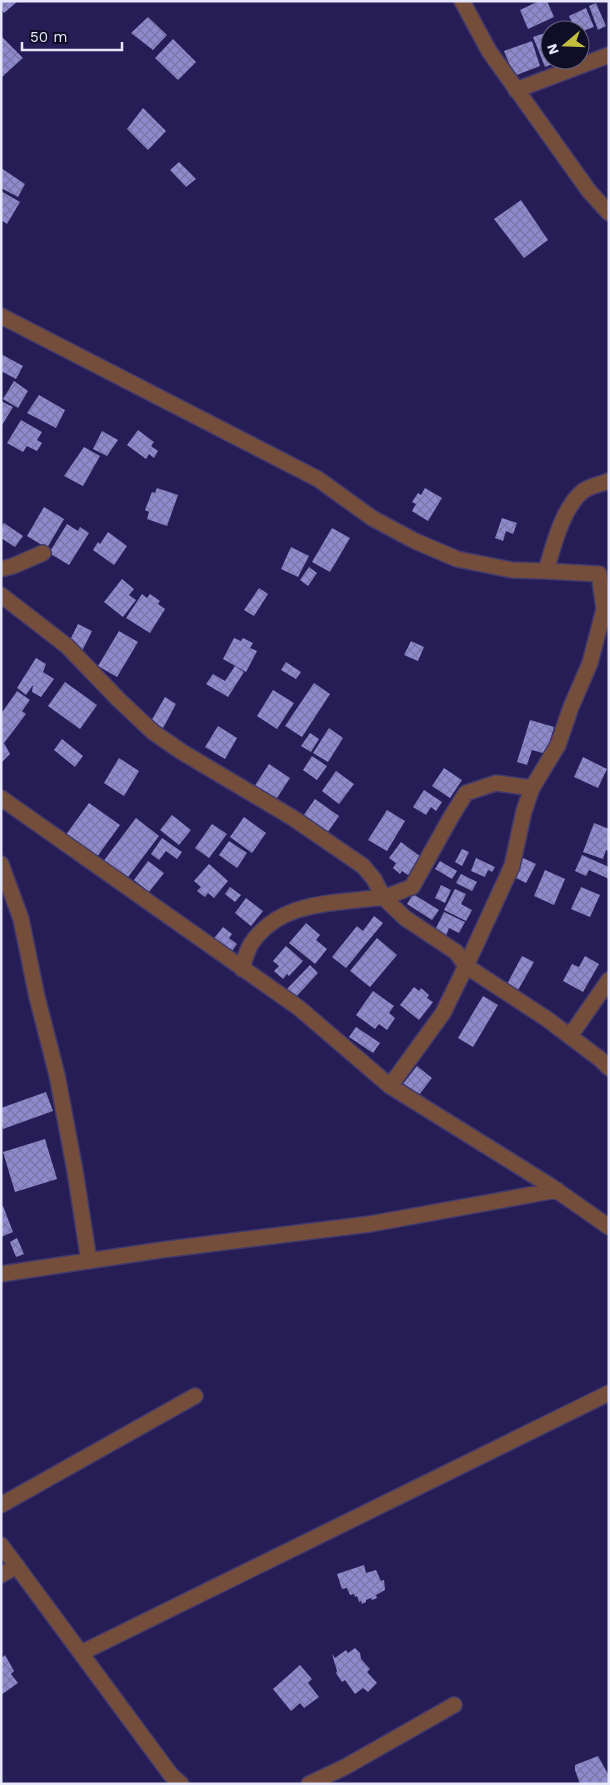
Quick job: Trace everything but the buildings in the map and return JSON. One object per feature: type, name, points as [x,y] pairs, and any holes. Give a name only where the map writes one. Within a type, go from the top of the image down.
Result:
[{"type":"street","points":[[462,1],[489,51],[516,90],[589,191],[609,213]]},
{"type":"street","points":[[516,90],[609,55]]},
{"type":"street","points":[[1,316],[318,479],[372,518],[415,542],[457,559],[512,570],[599,574],[604,609],[590,663],[571,707],[558,745],[532,788],[524,810],[512,866],[443,1013],[390,1086]]},
{"type":"street","points":[[546,571],[554,544],[570,506],[584,490],[609,481]]},
{"type":"street","points":[[1,568],[13,566],[44,553]]},
{"type":"street","points":[[1,595],[67,646],[153,732],[182,752],[293,818],[363,866],[374,879],[383,897],[405,918],[456,952],[466,966],[570,1036],[609,1068]]},
{"type":"street","points":[[242,969],[251,944],[271,921],[294,909],[319,904],[383,897],[412,887],[451,816],[466,793],[496,783],[532,788]]},
{"type":"street","points":[[1,798],[299,1008],[390,1086],[557,1190],[609,1227]]},
{"type":"street","points":[[1,864],[21,919],[37,997],[57,1075],[89,1261]]},
{"type":"street","points":[[570,1036],[609,980]]},
{"type":"street","points":[[1,1274],[370,1224],[557,1190]]},
{"type":"street","points":[[82,1653],[609,1393]]},
{"type":"street","points":[[1,1505],[195,1396]]},
{"type":"street","points":[[1,1545],[171,1775],[181,1784]]},
{"type":"street","points":[[1,1575],[17,1566]]},
{"type":"street","points":[[309,1784],[345,1767],[454,1705]]}]
